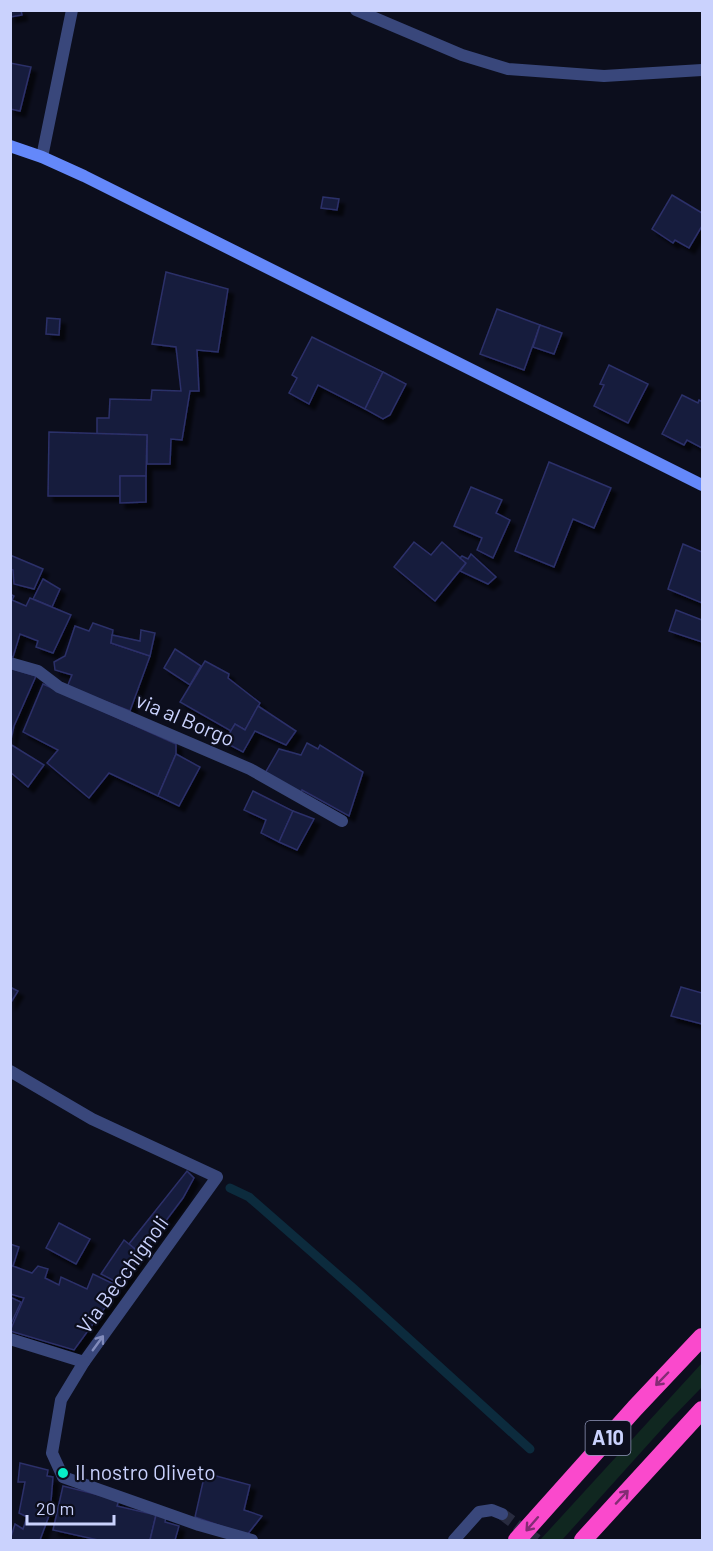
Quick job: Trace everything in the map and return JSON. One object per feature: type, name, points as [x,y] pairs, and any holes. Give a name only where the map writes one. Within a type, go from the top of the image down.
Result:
[{"type":"highway","name":"A10","points":[[517,1540],[702,1337]]},
{"type":"highway","name":"A10","points":[[583,1540],[702,1410]]},
{"type":"main road","points":[[10,146],[42,157],[94,181],[702,486]]},
{"type":"street","points":[[42,157],[72,10]]},
{"type":"street","points":[[356,10],[462,56],[508,69],[604,75],[702,70]]},
{"type":"street","name":"via al Borgo","points":[[10,663],[38,671],[59,687],[250,769],[342,821]]},
{"type":"street","name":"Via Becchignoli","points":[[10,1071],[92,1119],[217,1177],[84,1362],[10,1339]]},
{"type":"street","points":[[84,1362],[61,1400],[52,1454],[63,1477],[199,1525],[252,1540]]},
{"type":"street","points":[[454,1540],[479,1512],[492,1510],[502,1515]]},
{"type":"green space","points":[[702,1363],[702,1387],[562,1540],[540,1540]]},
{"type":"building","points":[[10,10],[21,10],[22,15],[10,17]]},
{"type":"building","points":[[10,63],[31,67],[20,111],[10,109]]},
{"type":"building","points":[[672,195],[702,213],[702,226],[689,248],[675,240],[673,243],[652,229]]},
{"type":"building","points":[[323,197],[339,199],[337,210],[321,208]]},
{"type":"building","points":[[166,272],[228,289],[218,352],[197,350],[199,391],[190,391],[182,440],[171,439],[170,464],[147,464],[147,435],[97,434],[97,418],[109,418],[110,399],[151,400],[152,390],[181,391],[176,347],[152,344]]},
{"type":"building","points":[[497,309],[540,325],[524,370],[480,354]]},
{"type":"building","points":[[47,318],[60,319],[59,335],[46,334]]},
{"type":"building","points":[[540,325],[562,333],[554,354],[533,347]]},
{"type":"building","points":[[312,337],[383,372],[365,409],[318,385],[309,404],[289,393],[297,378],[292,375]]},
{"type":"building","points":[[609,365],[648,384],[628,423],[594,406],[604,385],[600,384]]},
{"type":"building","points":[[383,372],[406,384],[390,415],[383,419],[365,409]]},
{"type":"building","points":[[682,395],[698,403],[699,400],[702,402],[702,448],[687,440],[684,445],[662,434]]},
{"type":"building","points":[[49,432],[147,435],[146,476],[120,476],[120,496],[48,496]]},
{"type":"building","points":[[549,462],[611,488],[594,528],[573,519],[554,567],[515,551]]},
{"type":"building","points":[[120,476],[146,476],[146,502],[120,503]]},
{"type":"building","points":[[471,487],[502,500],[496,513],[510,520],[493,558],[477,550],[482,538],[454,526]]},
{"type":"building","points":[[414,542],[431,555],[442,542],[466,563],[435,601],[394,567]]},
{"type":"building","points":[[683,544],[702,552],[702,603],[668,589]]},
{"type":"building","points":[[471,554],[496,577],[488,584],[460,571],[466,563],[460,558],[462,556],[468,559]]},
{"type":"building","points":[[10,555],[43,569],[34,589],[14,584],[13,570],[10,569]]},
{"type":"building","points":[[43,579],[60,589],[52,607],[33,599]]},
{"type":"building","points":[[10,594],[14,596],[12,600],[26,606],[30,598],[71,615],[53,653],[36,647],[38,641],[20,634],[13,657],[10,656]]},
{"type":"building","points":[[676,610],[702,620],[702,642],[669,631]]},
{"type":"building","points":[[93,623],[113,630],[111,643],[150,656],[130,711],[67,687],[72,675],[55,670],[54,662],[65,656],[75,626],[89,631]]},
{"type":"building","points":[[141,630],[155,633],[150,656],[111,643],[112,635],[140,641]]},
{"type":"building","points":[[175,649],[201,666],[190,685],[164,668]]},
{"type":"building","points":[[205,661],[229,674],[228,678],[260,703],[245,730],[235,724],[231,731],[180,702]]},
{"type":"building","points":[[10,668],[36,676],[14,726],[10,744]]},
{"type":"building","points":[[43,684],[176,744],[176,754],[158,796],[109,773],[89,798],[47,763],[58,750],[23,732]]},
{"type":"building","points":[[258,706],[296,731],[286,745],[255,731],[243,752],[224,742],[235,724],[245,730]]},
{"type":"building","points":[[307,743],[318,749],[320,745],[363,772],[349,816],[302,790],[301,794],[264,775],[279,749],[301,755]]},
{"type":"building","points":[[10,744],[44,765],[28,787],[10,772]]},
{"type":"building","points":[[176,754],[200,767],[179,806],[158,796]]},
{"type":"building","points":[[253,791],[293,811],[279,842],[261,833],[266,820],[244,810]]},
{"type":"building","points":[[293,811],[314,819],[297,850],[279,842]]},
{"type":"building","points":[[10,987],[18,991],[10,1004]]},
{"type":"building","points":[[681,987],[702,993],[702,1024],[671,1016]]},
{"type":"building","points":[[187,1171],[194,1178],[183,1198],[141,1254],[129,1244]]},
{"type":"building","points":[[59,1223],[90,1239],[76,1264],[46,1248]]},
{"type":"building","points":[[124,1240],[141,1254],[122,1285],[101,1274]]},
{"type":"building","points":[[10,1244],[19,1247],[13,1266],[10,1265]]},
{"type":"building","points":[[10,1265],[32,1273],[38,1266],[48,1269],[45,1278],[59,1285],[61,1277],[87,1289],[93,1274],[120,1287],[74,1350],[10,1331],[24,1298],[10,1294]]},
{"type":"building","points":[[10,1297],[21,1302],[10,1326]]},
{"type":"building","points":[[20,1463],[48,1470],[47,1476],[53,1477],[50,1513],[40,1540],[10,1540],[15,1524],[23,1529],[27,1517],[19,1513],[25,1482],[18,1482]]},
{"type":"building","points":[[205,1473],[250,1485],[244,1510],[262,1516],[247,1535],[195,1517]]},
{"type":"building","points":[[63,1486],[119,1500],[117,1506],[156,1515],[150,1540],[98,1540],[53,1530]]},
{"type":"building","points":[[156,1515],[166,1517],[165,1522],[179,1526],[175,1540],[150,1540]]},
{"type":"waterway","points":[[230,1188],[249,1197],[530,1449]]},
{"type":"tunnel","points":[[502,1514],[537,1540]]},
{"type":"place","name":"Il nostro Oliveto","points":[[63,1473]]}]
